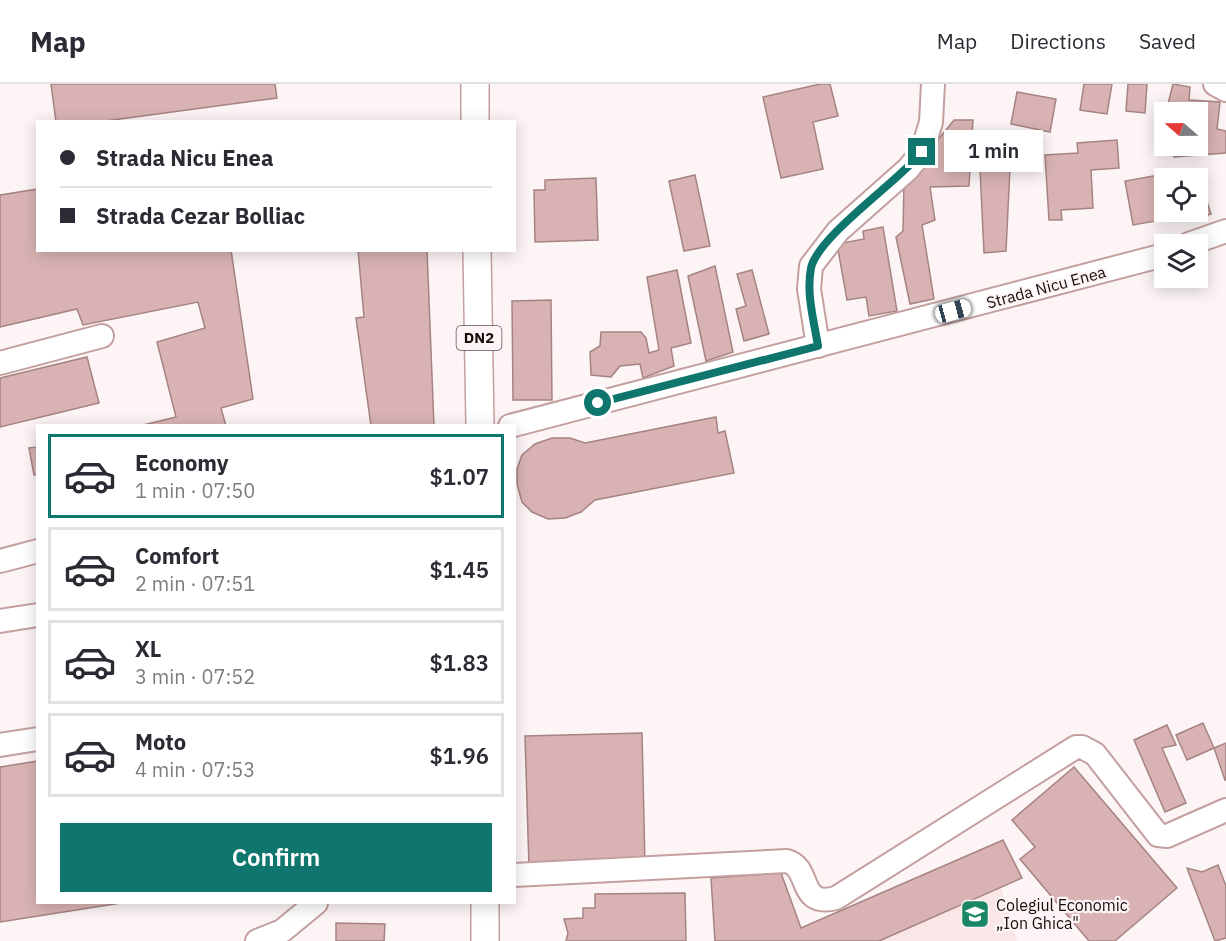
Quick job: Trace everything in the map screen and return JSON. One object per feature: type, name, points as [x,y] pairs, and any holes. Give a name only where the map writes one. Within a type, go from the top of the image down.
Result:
[{"type":"main road","points":[[475,84],[475,120]]},
{"type":"main road","name":"DN2","points":[[477,252],[480,424]]},
{"type":"main road","points":[[484,941],[485,904]]},
{"type":"street","points":[[818,346],[809,289],[811,266],[838,231],[908,169],[922,152],[931,122],[933,84]]},
{"type":"street","points":[[1215,84],[1226,90]]},
{"type":"street","points":[[1208,238],[1226,231]]},
{"type":"street","name":"Strada Nicu Enea","points":[[516,424],[1154,258]]},
{"type":"street","points":[[0,363],[102,336]]},
{"type":"street","points":[[0,561],[36,552]]},
{"type":"street","points":[[0,621],[36,615]]},
{"type":"street","points":[[0,745],[36,739]]},
{"type":"street","points":[[516,875],[787,861],[798,867],[809,893],[817,899],[828,900],[836,898],[1069,750],[1082,747],[1095,754],[1153,831],[1162,836],[1226,810]]},
{"type":"street","points":[[257,941],[282,931],[315,904]]},
{"type":"shaded area","name":"Colegiul Economic „Ion Ghica\"","points":[[1001,887],[1017,941],[879,941]]},
{"type":"building","points":[[51,84],[275,84],[277,98],[113,120],[56,120]]},
{"type":"building","points":[[820,84],[830,84],[838,116],[813,122],[823,169],[781,178],[763,97]]},
{"type":"building","points":[[1084,84],[1112,84],[1107,114],[1080,110]]},
{"type":"building","points":[[1128,84],[1147,84],[1145,113],[1126,111]]},
{"type":"building","points":[[1173,84],[1190,87],[1189,100],[1220,102],[1217,129],[1226,131],[1226,153],[1208,154],[1208,102],[1168,102]]},
{"type":"building","points":[[1017,92],[1056,99],[1050,132],[1011,124]]},
{"type":"building","points":[[954,120],[973,120],[969,186],[930,187],[935,220],[922,225],[934,299],[910,304],[896,237],[903,231],[904,182]]},
{"type":"building","points":[[1117,140],[1119,168],[1091,170],[1093,208],[1061,210],[1062,220],[1049,220],[1045,155],[1078,153],[1077,143]]},
{"type":"building","points":[[1010,168],[1006,251],[984,253],[980,169]]},
{"type":"building","points":[[695,175],[710,246],[684,251],[669,181]]},
{"type":"building","points":[[1154,176],[1154,221],[1133,225],[1125,181]]},
{"type":"building","points":[[596,178],[598,240],[535,242],[534,190],[545,190],[545,180]]},
{"type":"building","points":[[36,189],[36,252],[231,252],[253,399],[221,408],[225,424],[147,424],[176,417],[157,342],[205,328],[198,302],[83,325],[77,309],[0,327],[0,195]]},
{"type":"building","points":[[883,227],[897,311],[869,316],[866,297],[847,300],[837,244],[864,239],[863,231]]},
{"type":"building","points":[[358,252],[427,252],[434,424],[371,424],[356,318],[364,317]]},
{"type":"building","points":[[715,266],[733,352],[706,361],[688,276]]},
{"type":"building","points":[[677,270],[691,343],[671,348],[674,366],[643,378],[640,364],[620,366],[611,377],[591,375],[590,352],[600,346],[601,332],[641,332],[646,338],[649,353],[659,350],[647,277]]},
{"type":"building","points":[[752,270],[769,334],[744,341],[736,309],[746,306],[737,274]]},
{"type":"building","points":[[551,300],[552,400],[513,400],[512,301]]},
{"type":"building","points":[[87,357],[99,403],[0,427],[0,378]]},
{"type":"building","points":[[716,417],[718,433],[725,431],[734,473],[595,500],[581,512],[565,518],[548,519],[532,512],[522,502],[517,484],[517,469],[522,455],[535,444],[552,438],[570,438],[585,443]]},
{"type":"building","points":[[36,447],[36,474],[34,475],[29,448]]},
{"type":"building","points":[[1203,723],[1214,748],[1187,760],[1176,735]]},
{"type":"building","points":[[1167,725],[1176,745],[1162,748],[1186,803],[1165,812],[1134,740]]},
{"type":"building","points":[[642,733],[645,865],[529,868],[525,736]]},
{"type":"building","points":[[1226,743],[1226,780],[1225,780],[1214,748]]},
{"type":"building","points":[[36,761],[36,904],[115,904],[0,922],[0,767]]},
{"type":"building","points":[[1074,767],[1177,888],[1115,941],[1089,941],[1020,859],[1035,847],[1012,820]]},
{"type":"building","points":[[1003,840],[1022,878],[879,941],[715,941],[711,878],[781,873],[801,928]]},
{"type":"building","points":[[1218,865],[1226,886],[1226,938],[1215,941],[1187,868],[1202,872]]},
{"type":"building","points":[[685,893],[686,941],[566,941],[568,933],[564,919],[583,918],[583,908],[595,908],[595,894]]},
{"type":"building","points":[[336,923],[385,924],[384,941],[336,941]]},
{"type":"place","name":"Colegiul Economic „Ion Ghica\"","points":[[975,914]]},
{"type":"route","points":[[598,403],[818,346],[809,289],[811,266],[838,231],[908,169],[922,152]]}]
